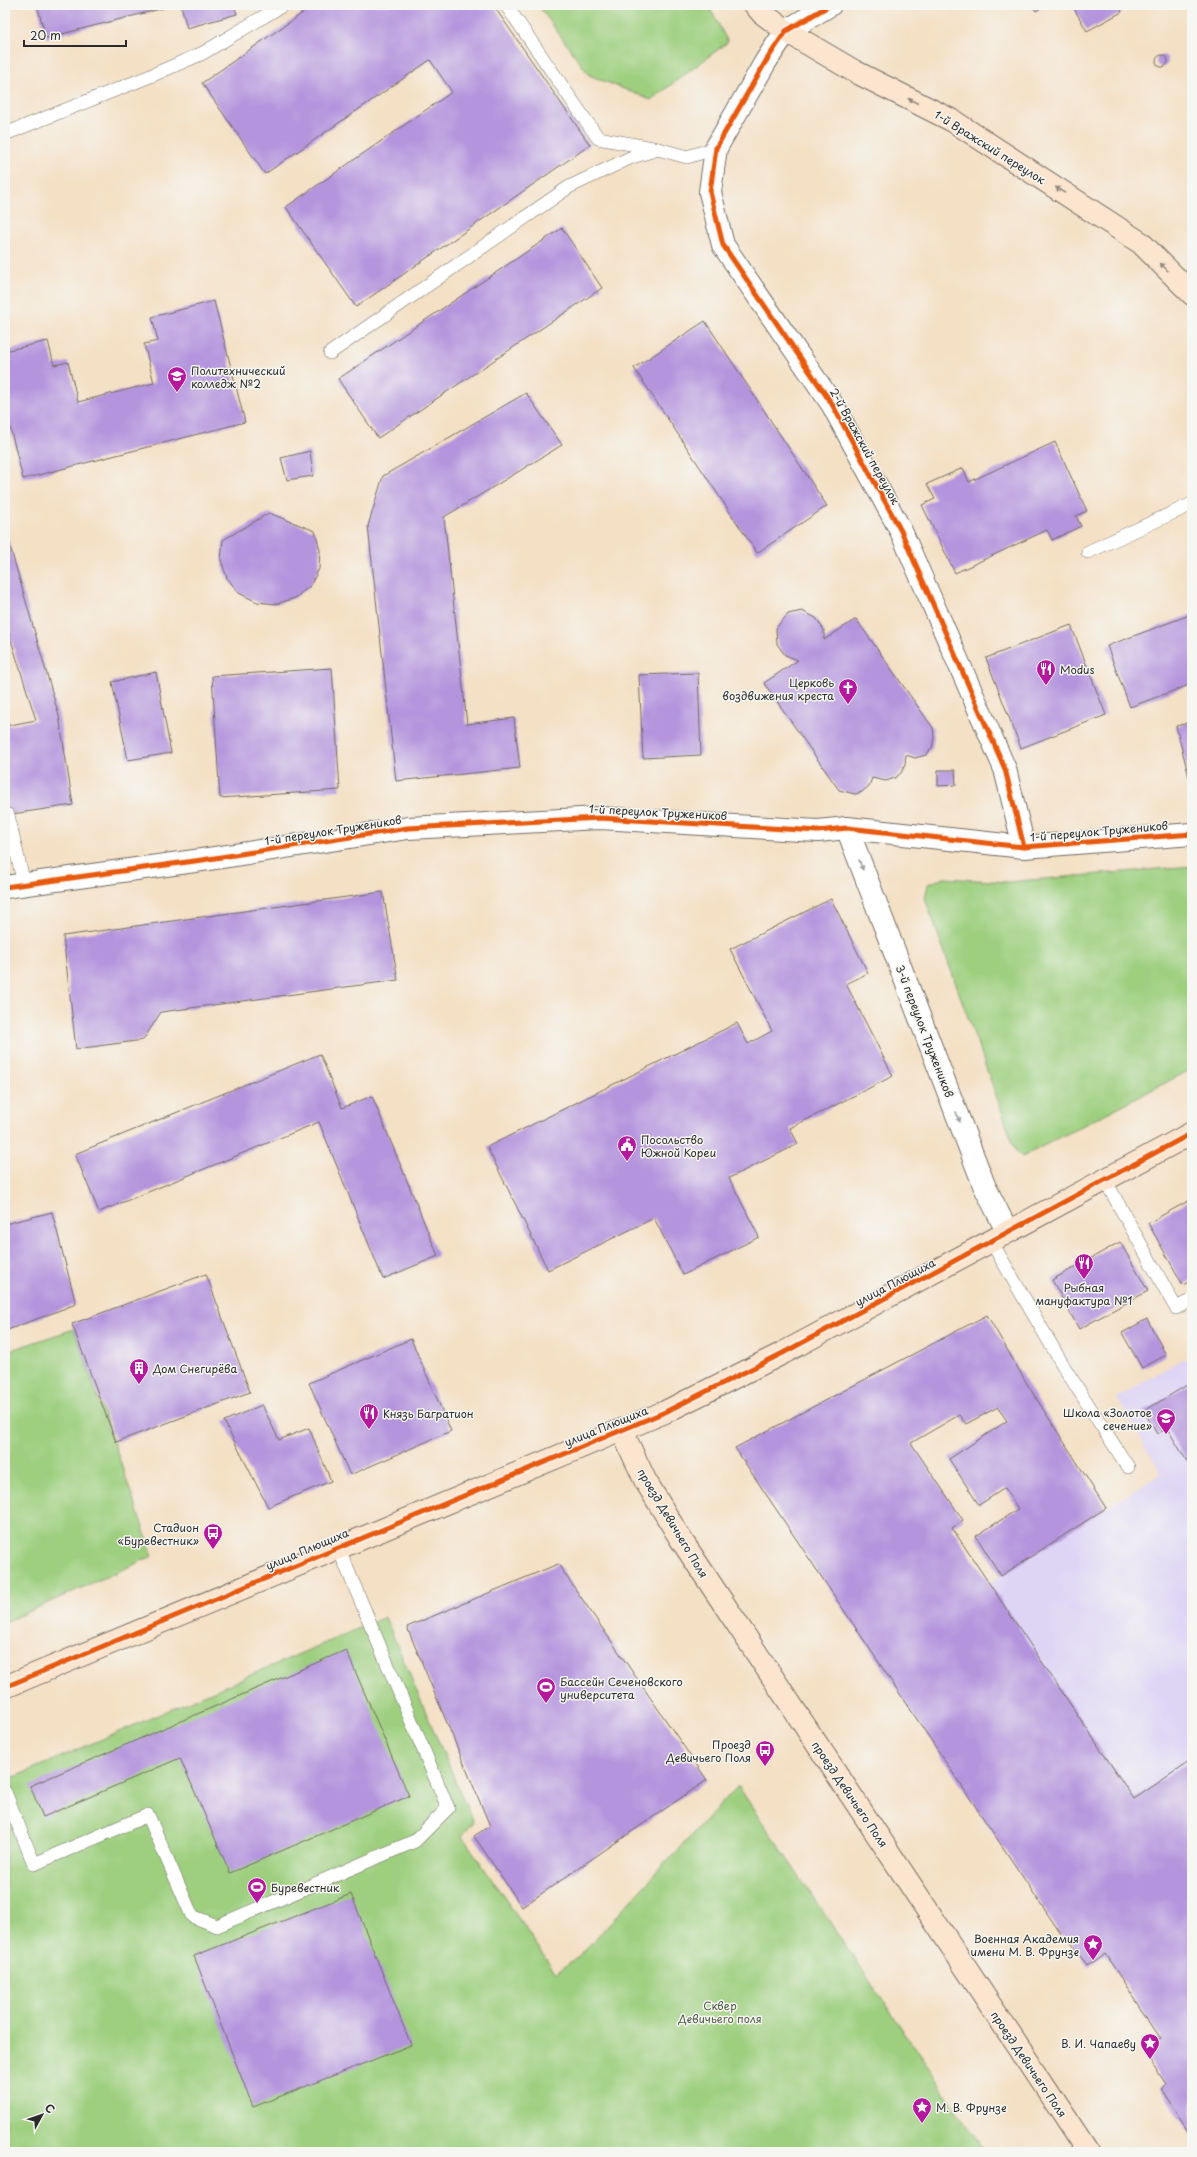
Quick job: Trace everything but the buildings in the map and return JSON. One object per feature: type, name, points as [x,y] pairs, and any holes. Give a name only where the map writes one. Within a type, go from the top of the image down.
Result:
[{"type":"street","name":"1-й Вражский переулок","points":[[756,5],[762,13],[786,31],[854,71],[953,121],[1141,243],[1192,294]]},
{"type":"street","points":[[786,31],[830,5]]},
{"type":"street","name":"2-й Вражский переулок","points":[[786,31],[766,61],[716,148],[710,192],[723,245],[832,404],[901,531],[1005,769],[1024,847]]},
{"type":"street","name":"1-й переулок Тружеников","points":[[14,886],[202,860],[408,828],[600,818],[818,831],[847,828],[1024,847],[1192,834]]},
{"type":"street","name":"3-й переулок Тружеников","points":[[847,828],[984,1185],[999,1236]]},
{"type":"street","name":"улица Плющиха","points":[[5,1687],[665,1412],[783,1353],[1192,1133]]},
{"type":"street","name":"проезд Девичьего Поля","points":[[622,1431],[645,1480],[680,1538],[1088,2152]]},
{"type":"lane","points":[[5,134],[148,77],[203,53],[283,5]]},
{"type":"lane","points":[[506,5],[598,138],[658,149],[687,157],[716,148]]},
{"type":"lane","points":[[330,353],[569,187],[632,157],[658,149]]},
{"type":"lane","points":[[1088,552],[1192,504]]},
{"type":"lane","points":[[8,815],[14,886]]},
{"type":"lane","points":[[1105,1180],[1176,1308],[1192,1300]]},
{"type":"lane","points":[[999,1236],[1064,1367],[1128,1467]]},
{"type":"lane","points":[[5,1792],[34,1864],[148,1815],[192,1916],[218,1926],[414,1841],[448,1808],[338,1547]]},
{"type":"shaded area","points":[[1182,1359],[1192,1362],[1192,2136],[1160,2088],[1166,2084],[1143,2050],[1161,2037],[1105,1954],[1087,1966],[1068,1938],[1065,1940],[735,1448],[869,1379],[963,1520],[952,1528],[989,1583],[1161,1473],[1117,1398]]},
{"type":"green space","points":[[538,5],[708,5],[728,42],[651,100],[589,75]]},
{"type":"green space","points":[[1192,866],[1192,1069],[1022,1157],[1016,1151],[925,898],[928,884],[944,878],[1008,882]]},
{"type":"green space","points":[[74,1329],[153,1556],[5,1622],[5,1352]]},
{"type":"green space","name":"Буревестник","points":[[385,1617],[473,1822],[462,1836],[556,1973],[577,1958],[738,1786],[985,2152],[5,2152],[5,1781]]},
{"type":"cycle path","points":[[830,5],[786,31],[766,61],[716,148],[710,192],[723,245],[832,404],[901,531],[1005,769],[1024,847]]},
{"type":"cycle path","points":[[5,887],[202,860],[408,828],[600,818],[818,831],[847,828],[1024,847],[1192,834]]},
{"type":"cycle path","points":[[5,1687],[665,1412],[783,1353],[1192,1133]]},
{"type":"place","name":"Политехнический колледж №2","points":[[177,393]]},
{"type":"place","name":"Modus","points":[[1046,686]]},
{"type":"place","name":"Церковь воздвижения креста","points":[[848,705]]},
{"type":"place","name":"Посольство Южной Кореи","points":[[627,1162]]},
{"type":"place","name":"Рыбная мануфактура №1","points":[[1084,1280]]},
{"type":"place","name":"Дом Снегирёва","points":[[139,1385]]},
{"type":"place","name":"Князь Багратион","points":[[369,1430]]},
{"type":"place","name":"Школа «Золотое сечение»","points":[[1166,1435]]},
{"type":"place","name":"Стадион «Буревестник»","points":[[213,1550]]},
{"type":"place","name":"Бассейн Сеченовского университета","points":[[546,1704]]},
{"type":"place","name":"Проезд Девичьего Поля","points":[[765,1767]]},
{"type":"place","name":"Буревестник","points":[[257,1904]]},
{"type":"place","name":"Военная Академия имени М. В. Фрунзе","points":[[1093,1961]]},
{"type":"place","name":"В. И. Чапаеву","points":[[1150,2060]]},
{"type":"place","name":"М. В. Фрунзе","points":[[922,2124]]},
{"type":"park label","name":"Сквер Девичьего поля","points":[[720,2011]]}]
